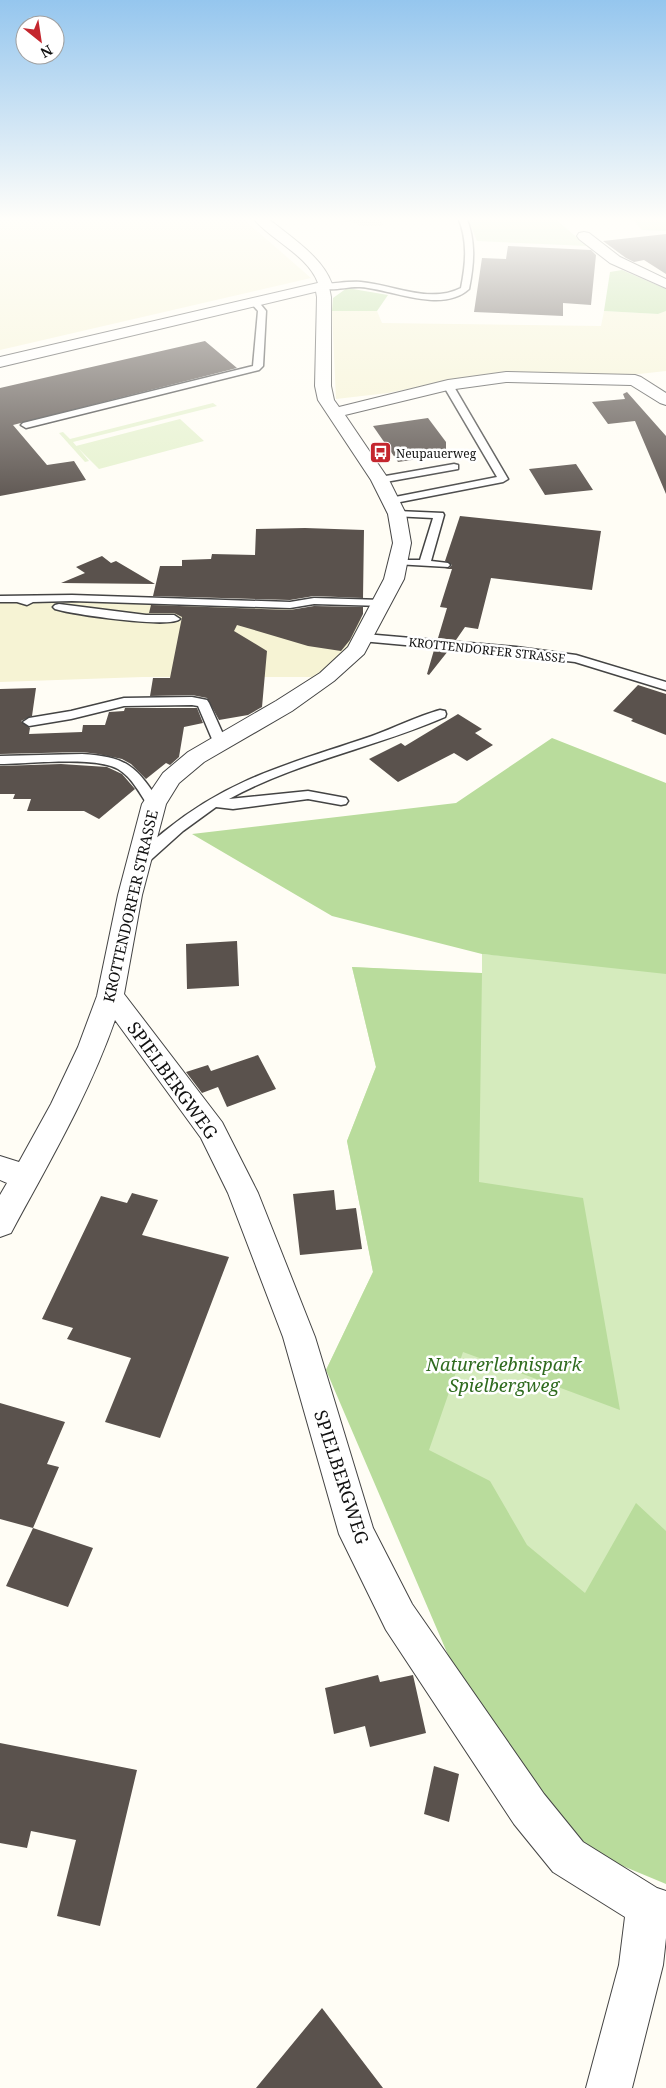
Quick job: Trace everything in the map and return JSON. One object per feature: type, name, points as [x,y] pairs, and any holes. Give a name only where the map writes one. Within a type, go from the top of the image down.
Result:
[{"type":"street","points":[[0,362],[201,314]]},
{"type":"street","name":"KROTTENDORFER STRASSE","points":[[0,1224],[13,1172],[63,1109],[88,1056],[110,996],[137,865],[154,804],[171,778],[196,757],[284,706],[327,677],[357,650],[365,638],[394,579],[402,543],[394,508],[380,480],[326,400],[323,386],[324,314]]},
{"type":"street","points":[[335,413],[448,385],[506,377],[634,380],[662,377]]},
{"type":"street","points":[[634,380],[666,400]]},
{"type":"street","name":"SPIELBERGWEG","points":[[110,996],[123,1010],[212,1130],[243,1193],[298,1337],[356,1534],[400,1617],[529,1809],[568,1857],[657,1910],[609,2088]]},
{"type":"lane","points":[[26,425],[256,368],[258,366],[262,314]]},
{"type":"lane","points":[[394,508],[503,479],[448,385]]},
{"type":"lane","points":[[380,480],[454,467]]},
{"type":"lane","points":[[394,508],[439,515],[425,563]]},
{"type":"lane","points":[[399,562],[444,565]]},
{"type":"lane","points":[[0,600],[80,598],[290,606],[314,601],[383,603]]},
{"type":"lane","points":[[18,600],[20,602],[146,619],[174,619]]},
{"type":"lane","name":"KROTTENDORFER STRASSE","points":[[365,638],[516,650],[576,659],[666,686]]},
{"type":"lane","points":[[29,722],[70,715],[124,702],[192,701],[203,703],[220,743]]},
{"type":"lane","points":[[137,865],[165,837],[217,801],[252,782],[315,758],[412,727],[440,714]]},
{"type":"lane","points":[[0,760],[102,759],[121,764],[131,772],[154,804]]},
{"type":"lane","points":[[217,801],[221,804],[233,804],[308,795],[341,801]]},
{"type":"shaded area","points":[[0,314],[154,314],[0,350]]},
{"type":"shaded area","points":[[332,314],[378,314],[382,323],[601,326],[603,314],[666,314],[666,371],[621,376],[488,375],[455,379],[388,393],[336,399]]},
{"type":"shaded area","points":[[65,601],[348,611],[365,620],[341,656],[318,677],[143,677],[0,682],[0,602]]},
{"type":"green space","points":[[213,403],[217,406],[73,442],[89,461],[85,462],[59,433],[63,432],[70,439]]},
{"type":"green space","points":[[180,419],[204,441],[99,469],[76,446]]},
{"type":"green space","points":[[552,738],[666,783],[666,974],[482,954],[332,916],[192,834],[456,803]]},
{"type":"green space","name":"Naturerlebnispark Spielbergweg","points":[[666,915],[666,1803],[326,1370],[373,1272],[347,1141],[376,1067],[352,967],[482,974],[482,954],[507,956]]},
{"type":"green space","points":[[352,967],[482,973],[479,1182],[583,1198],[620,1410],[463,1352],[429,1450],[490,1481],[527,1545],[585,1593],[636,1503],[666,1531],[666,1884],[534,1829],[502,1781],[326,1370],[373,1272],[347,1141],[376,1067]]},
{"type":"building","points":[[528,314],[563,314],[563,316]]},
{"type":"building","points":[[205,341],[237,368],[13,425],[47,465],[74,461],[86,480],[0,496],[0,388]]},
{"type":"building","points":[[627,392],[666,436],[666,494],[635,421],[608,424],[592,402],[625,399],[623,394]]},
{"type":"building","points":[[428,418],[446,442],[446,455],[398,462],[373,426]]},
{"type":"building","points":[[576,464],[593,490],[545,495],[529,469]]},
{"type":"building","points":[[460,516],[601,531],[592,590],[491,578],[478,629],[465,627],[456,640],[438,638],[447,608],[440,607],[452,569],[445,569],[452,565],[445,561]]},
{"type":"building","points":[[256,529],[364,530],[363,598],[314,596],[290,600],[153,596],[160,566],[182,566],[182,560],[211,559],[212,554],[255,555]]},
{"type":"building","points":[[102,556],[111,563],[116,561],[155,584],[61,583],[85,573],[76,567]]},
{"type":"building","points":[[151,605],[290,610],[314,606],[363,607],[363,614],[350,640],[341,651],[308,646],[237,625],[234,631],[267,651],[262,707],[248,715],[219,720],[207,698],[192,695],[150,696],[153,678],[170,678],[182,617],[174,613],[149,613]]},
{"type":"building","points":[[434,650],[448,651],[429,675],[427,674]]},
{"type":"building","points":[[638,685],[666,694],[666,735],[631,721],[633,719],[613,711]]},
{"type":"building","points":[[36,688],[32,716],[21,721],[30,728],[29,734],[82,732],[83,725],[105,725],[109,712],[124,711],[125,708],[197,708],[203,723],[184,727],[179,757],[170,765],[166,763],[146,779],[131,764],[122,759],[98,754],[82,752],[0,754],[0,689]]},
{"type":"building","points":[[458,714],[482,729],[475,733],[493,745],[467,761],[454,753],[398,782],[369,759],[401,743],[405,746]]},
{"type":"building","points":[[61,764],[107,767],[122,774],[135,789],[99,819],[84,811],[27,811],[31,799],[13,799],[15,794],[0,794],[0,766]]},
{"type":"building","points":[[237,941],[239,986],[187,989],[186,944]]},
{"type":"building","points":[[258,1055],[276,1089],[227,1107],[218,1087],[202,1093],[186,1072],[208,1065],[211,1071]]},
{"type":"building","points":[[334,1190],[336,1210],[356,1208],[362,1249],[300,1255],[293,1194]]},
{"type":"building","points":[[132,1193],[158,1200],[142,1235],[229,1257],[160,1438],[105,1422],[131,1358],[67,1339],[73,1328],[42,1319],[101,1196],[127,1203]]},
{"type":"building","points":[[0,1403],[65,1422],[47,1464],[59,1467],[33,1528],[0,1519]]},
{"type":"building","points":[[33,1528],[93,1548],[68,1607],[6,1586]]},
{"type":"building","points":[[378,1675],[380,1682],[413,1675],[426,1733],[370,1747],[365,1726],[334,1734],[325,1688]]},
{"type":"building","points":[[0,1743],[137,1770],[100,1926],[57,1916],[76,1840],[31,1831],[27,1848],[0,1843]]},
{"type":"building","points":[[434,1766],[459,1774],[449,1822],[424,1814]]},
{"type":"building","points":[[322,2008],[383,2088],[256,2088]]},
{"type":"place","name":"Neupauerweg","points":[[380,453]]}]
